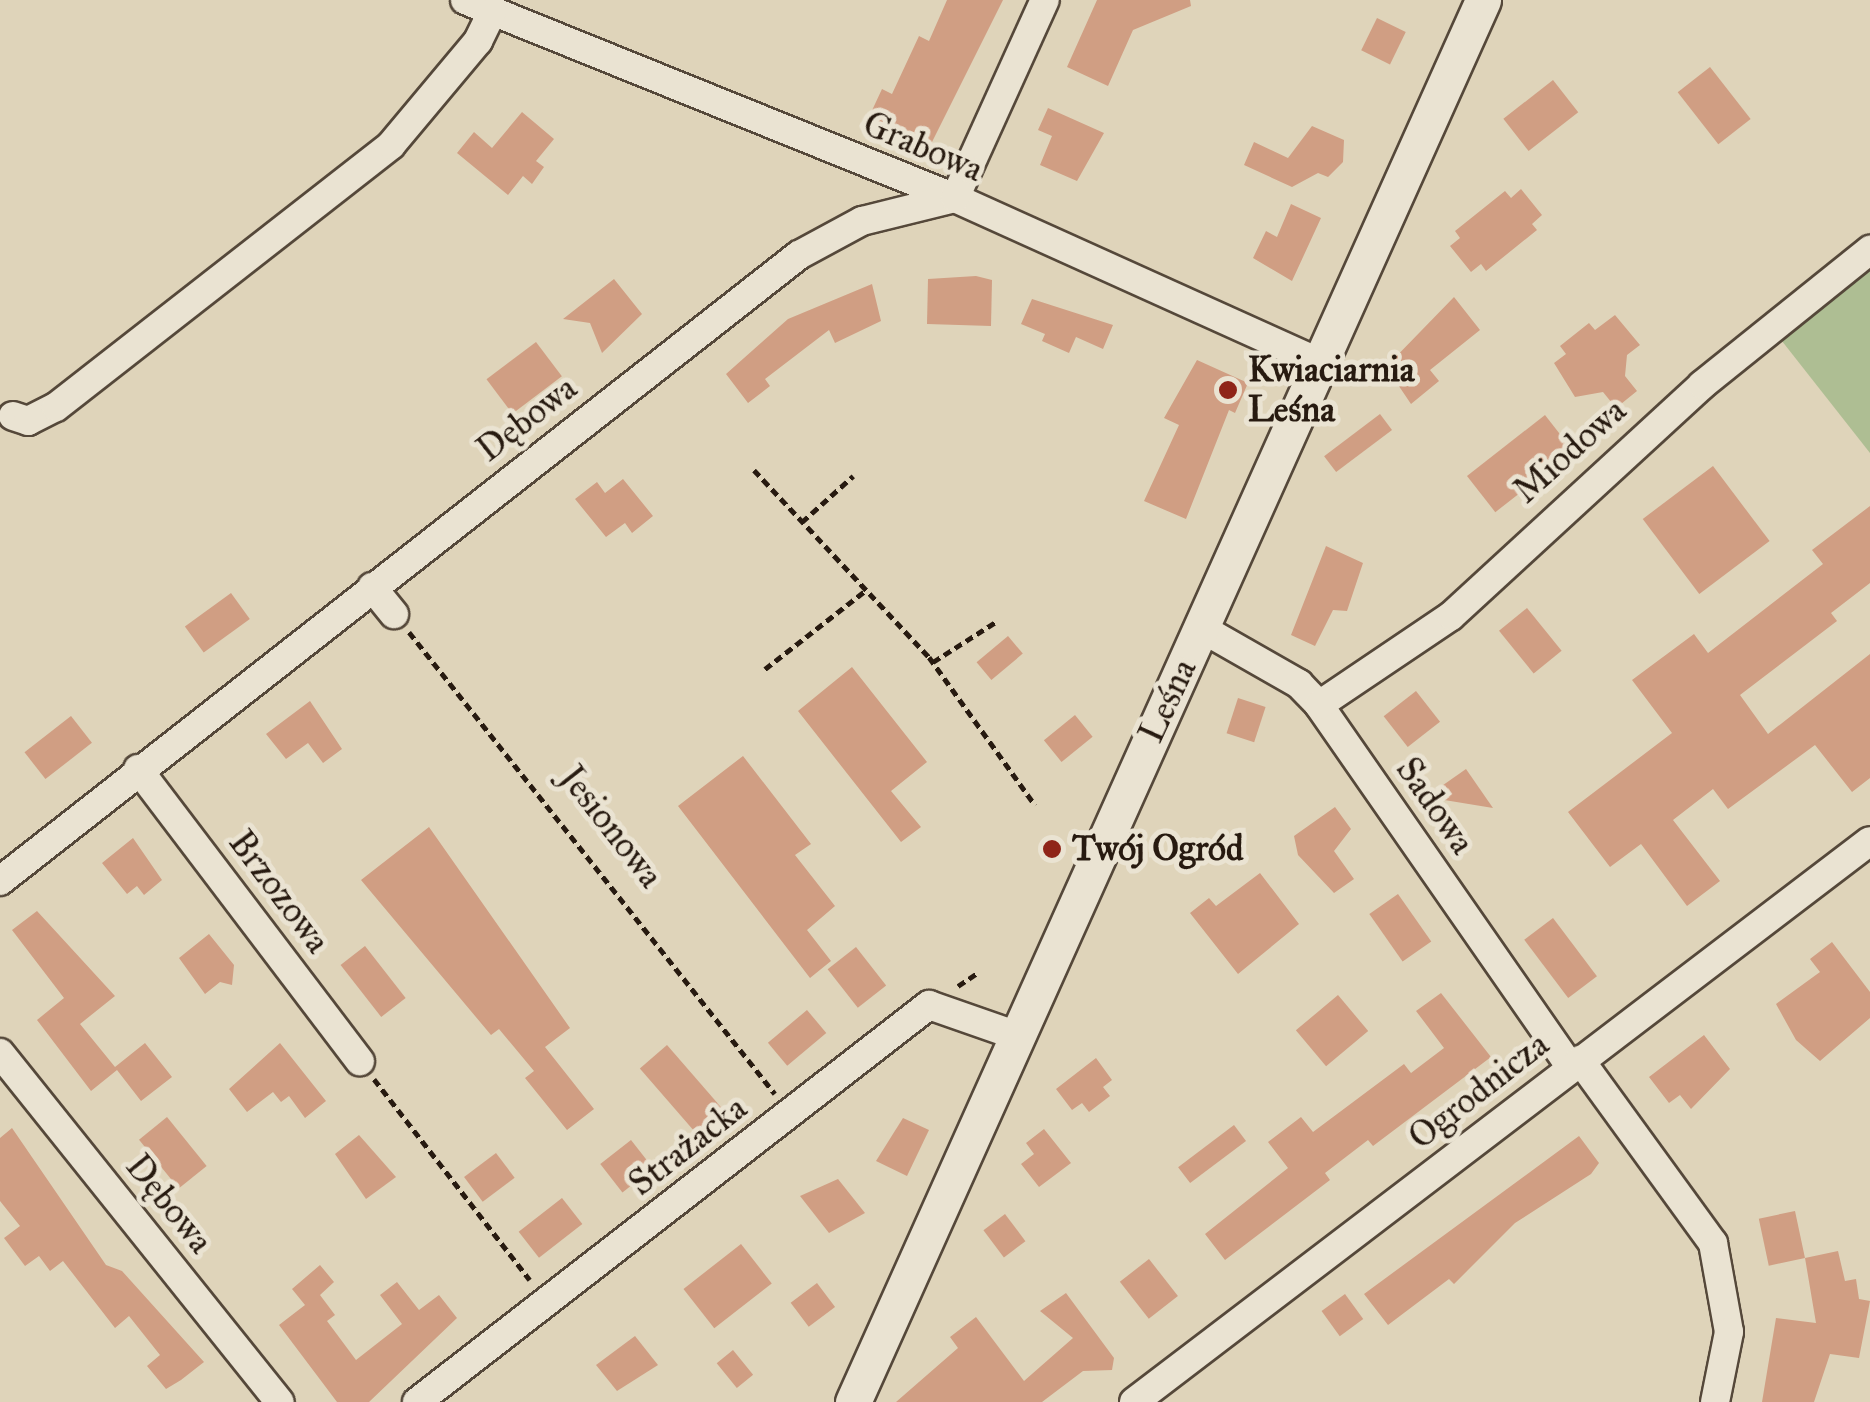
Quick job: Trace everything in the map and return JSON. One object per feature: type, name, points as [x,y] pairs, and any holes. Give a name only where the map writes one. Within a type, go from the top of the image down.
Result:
[{"type":"street","name":"Grabowa","points":[[465,0],[955,198],[1320,363]]},
{"type":"street","points":[[955,198],[1044,0]]},
{"type":"street","name":"Leśna","points":[[854,1402],[1483,0]]},
{"type":"street","points":[[12,416],[28,421],[56,407],[391,145],[478,41],[492,12]]},
{"type":"street","name":"Dębowa","points":[[0,880],[138,768],[799,255],[862,221],[955,198]]},
{"type":"street","name":"Miodowa","points":[[1319,705],[1450,616],[1702,384],[1870,250]]},
{"type":"street","points":[[372,587],[394,614]]},
{"type":"street","name":"Sadowa","points":[[1201,628],[1299,684],[1319,705],[1576,1063],[1713,1243],[1729,1332],[1714,1402]]},
{"type":"street","name":"Brzozowa","points":[[138,768],[360,1061]]},
{"type":"street","name":"Ogrodnicza","points":[[1134,1402],[1870,840]]},
{"type":"street","name":"Strażacka","points":[[417,1402],[929,1005],[1018,1036]]},
{"type":"street","name":"Dębowa","points":[[0,1053],[280,1402]]},
{"type":"path","points":[[754,470],[932,662],[1035,805]]},
{"type":"path","points":[[802,522],[853,476]]},
{"type":"path","points":[[765,669],[866,590]]},
{"type":"path","name":"Jesionowa","points":[[394,614],[791,1114]]},
{"type":"path","points":[[932,662],[997,621]]},
{"type":"path","points":[[360,1061],[547,1302]]},
{"type":"green space","points":[[1870,265],[1870,453],[1778,336]]},
{"type":"building","points":[[947,0],[1003,0],[930,146],[868,119],[882,89],[892,94],[919,36],[929,41]]},
{"type":"building","points":[[1097,0],[1190,0],[1191,6],[1133,30],[1108,86],[1067,67]]},
{"type":"building","points":[[1377,18],[1406,32],[1390,64],[1361,50]]},
{"type":"building","points":[[1710,67],[1751,119],[1718,144],[1678,92]]},
{"type":"building","points":[[1553,80],[1578,112],[1529,151],[1503,119]]},
{"type":"building","points":[[1048,108],[1104,133],[1077,181],[1040,165],[1052,136],[1038,130]]},
{"type":"building","points":[[522,112],[554,139],[536,161],[544,167],[532,184],[523,176],[508,195],[457,153],[474,132],[492,148]]},
{"type":"building","points":[[1312,126],[1344,140],[1343,162],[1328,177],[1318,173],[1292,187],[1244,165],[1254,142],[1288,158]]},
{"type":"building","points":[[1521,189],[1542,215],[1532,224],[1537,230],[1486,271],[1481,264],[1471,272],[1450,246],[1460,238],[1455,231],[1505,191],[1511,198]]},
{"type":"building","points":[[1291,204],[1321,218],[1292,281],[1253,258],[1266,231],[1277,237]]},
{"type":"building","points":[[976,276],[992,280],[991,326],[927,324],[928,279]]},
{"type":"building","points":[[614,279],[642,314],[602,353],[590,323],[563,319]]},
{"type":"building","points":[[872,284],[881,321],[835,343],[829,330],[765,379],[770,386],[748,403],[726,374],[788,319]]},
{"type":"building","points":[[1454,297],[1480,330],[1430,370],[1439,381],[1411,404],[1386,367]]},
{"type":"building","points":[[1032,299],[1113,325],[1103,349],[1076,337],[1069,353],[1042,341],[1045,334],[1021,324]]},
{"type":"building","points":[[1615,315],[1640,345],[1627,355],[1625,376],[1637,391],[1616,408],[1603,392],[1575,397],[1554,363],[1566,354],[1560,346],[1589,323],[1595,330]]},
{"type":"building","points":[[536,342],[562,376],[512,414],[486,379]]},
{"type":"building","points":[[1197,360],[1248,383],[1235,413],[1229,410],[1186,519],[1144,501],[1179,425],[1164,418]]},
{"type":"building","points":[[1380,414],[1392,430],[1336,472],[1324,456]]},
{"type":"building","points":[[1545,415],[1573,451],[1495,512],[1467,476]]},
{"type":"building","points":[[1713,466],[1770,541],[1699,594],[1643,519]]},
{"type":"building","points":[[623,479],[653,516],[632,533],[625,523],[606,537],[575,499],[597,482],[605,493]]},
{"type":"building","points":[[1870,506],[1870,583],[1831,613],[1837,621],[1740,695],[1768,734],[1870,654],[1870,778],[1852,792],[1815,745],[1728,809],[1713,789],[1673,820],[1720,881],[1687,906],[1641,844],[1610,867],[1568,812],[1672,733],[1632,680],[1694,634],[1708,653],[1823,564],[1812,550]]},
{"type":"building","points":[[1326,546],[1363,563],[1347,611],[1333,610],[1315,646],[1291,635]]},
{"type":"building","points":[[231,593],[250,619],[204,652],[185,627]]},
{"type":"building","points":[[1527,608],[1562,651],[1534,673],[1499,631]]},
{"type":"building","points":[[1008,636],[1023,654],[991,680],[977,662]]},
{"type":"building","points":[[852,667],[927,762],[891,791],[921,827],[901,842],[798,711]]},
{"type":"building","points":[[1416,691],[1440,722],[1408,747],[1384,716]]},
{"type":"building","points":[[1238,698],[1266,707],[1254,742],[1227,733]]},
{"type":"building","points":[[310,701],[342,749],[323,763],[308,743],[286,759],[266,734]]},
{"type":"building","points":[[1075,715],[1093,737],[1062,762],[1044,740]]},
{"type":"building","points":[[71,716],[92,743],[45,779],[25,752]]},
{"type":"building","points":[[743,756],[811,844],[795,855],[835,906],[807,930],[831,961],[810,978],[678,806]]},
{"type":"building","points":[[1466,769],[1493,808],[1426,797]]},
{"type":"building","points":[[1335,807],[1351,829],[1334,851],[1354,879],[1334,893],[1298,855],[1294,836]]},
{"type":"building","points":[[429,827],[570,1028],[545,1047],[594,1109],[567,1130],[525,1078],[534,1071],[499,1029],[491,1035],[361,880]]},
{"type":"building","points":[[133,838],[162,880],[144,895],[137,886],[127,894],[102,863]]},
{"type":"building","points":[[1260,873],[1299,924],[1238,974],[1190,913],[1209,898],[1216,906]]},
{"type":"building","points":[[1398,894],[1431,942],[1403,962],[1369,914]]},
{"type":"building","points":[[37,911],[115,996],[80,1024],[115,1067],[145,1043],[172,1077],[141,1101],[117,1070],[91,1091],[37,1020],[64,998],[12,930]]},
{"type":"building","points":[[1553,918],[1597,976],[1568,998],[1524,940]]},
{"type":"building","points":[[209,934],[234,965],[232,985],[220,982],[205,994],[179,958]]},
{"type":"building","points":[[1832,942],[1870,992],[1870,1018],[1820,1061],[1796,1040],[1776,1004],[1820,972],[1810,959]]},
{"type":"building","points":[[365,946],[406,998],[381,1017],[341,965]]},
{"type":"building","points":[[856,947],[886,986],[858,1008],[828,969]]},
{"type":"building","points":[[1441,993],[1491,1057],[1373,1146],[1368,1140],[1325,1173],[1330,1180],[1225,1260],[1205,1234],[1288,1168],[1268,1142],[1301,1117],[1313,1132],[1404,1064],[1411,1073],[1444,1048],[1416,1011]]},
{"type":"building","points":[[1338,995],[1368,1031],[1326,1066],[1296,1030]]},
{"type":"building","points":[[807,1010],[826,1033],[787,1066],[768,1043]]},
{"type":"building","points":[[1704,1035],[1730,1069],[1691,1109],[1680,1095],[1669,1103],[1649,1077]]},
{"type":"building","points":[[280,1043],[326,1101],[305,1118],[289,1096],[281,1102],[273,1092],[247,1112],[229,1089]]},
{"type":"building","points":[[667,1045],[727,1114],[700,1137],[640,1069]]},
{"type":"building","points":[[1096,1058],[1112,1080],[1103,1087],[1110,1096],[1089,1112],[1082,1103],[1072,1110],[1056,1089]]},
{"type":"building","points":[[167,1117],[207,1166],[179,1189],[139,1140]]},
{"type":"building","points":[[903,1118],[929,1130],[907,1176],[876,1161]]},
{"type":"building","points":[[1234,1125],[1246,1141],[1190,1183],[1178,1167]]},
{"type":"building","points":[[12,1128],[106,1265],[122,1271],[204,1362],[181,1380],[166,1389],[147,1366],[160,1355],[129,1316],[115,1328],[63,1261],[50,1271],[39,1256],[25,1266],[4,1238],[20,1226],[0,1201],[0,1138]]},
{"type":"building","points":[[1044,1129],[1071,1163],[1039,1187],[1021,1164],[1034,1154],[1026,1143]]},
{"type":"building","points":[[359,1135],[396,1177],[366,1199],[335,1154]]},
{"type":"building","points":[[1579,1136],[1599,1163],[1591,1174],[1515,1223],[1454,1284],[1449,1279],[1388,1325],[1364,1294]]},
{"type":"building","points":[[631,1140],[653,1168],[622,1192],[600,1164]]},
{"type":"building","points":[[496,1153],[515,1178],[483,1202],[464,1177]]},
{"type":"building","points":[[838,1179],[865,1213],[829,1233],[800,1196]]},
{"type":"building","points":[[562,1198],[582,1224],[539,1258],[519,1232]]},
{"type":"building","points":[[1795,1211],[1805,1258],[1769,1266],[1759,1219]]},
{"type":"building","points":[[1005,1214],[1025,1241],[1004,1257],[983,1230]]},
{"type":"building","points":[[741,1244],[772,1283],[714,1328],[683,1289]]},
{"type":"building","points":[[1838,1251],[1845,1281],[1856,1279],[1859,1299],[1870,1301],[1859,1358],[1830,1354],[1814,1402],[1762,1402],[1776,1318],[1816,1323],[1805,1258]]},
{"type":"building","points":[[1149,1259],[1178,1296],[1149,1319],[1120,1282]]},
{"type":"building","points":[[320,1265],[334,1282],[320,1295],[335,1315],[327,1321],[356,1360],[402,1324],[380,1295],[397,1282],[419,1310],[439,1295],[457,1318],[369,1402],[337,1402],[279,1325],[305,1305],[292,1289]]},
{"type":"building","points":[[817,1283],[835,1307],[809,1327],[791,1303]]},
{"type":"building","points":[[1066,1293],[1114,1358],[1112,1370],[1083,1371],[1042,1402],[896,1402],[958,1348],[950,1337],[976,1317],[1024,1381],[1073,1338],[1040,1311]]},
{"type":"building","points":[[1345,1294],[1363,1319],[1340,1336],[1322,1311]]},
{"type":"building","points":[[635,1336],[658,1365],[617,1391],[596,1365]]},
{"type":"building","points":[[733,1350],[753,1375],[737,1388],[717,1363]]},
{"type":"place","name":"Kwiaciarnia Leśna","points":[[1228,390]]},
{"type":"place","name":"Twój Ogród","points":[[1052,849]]}]
